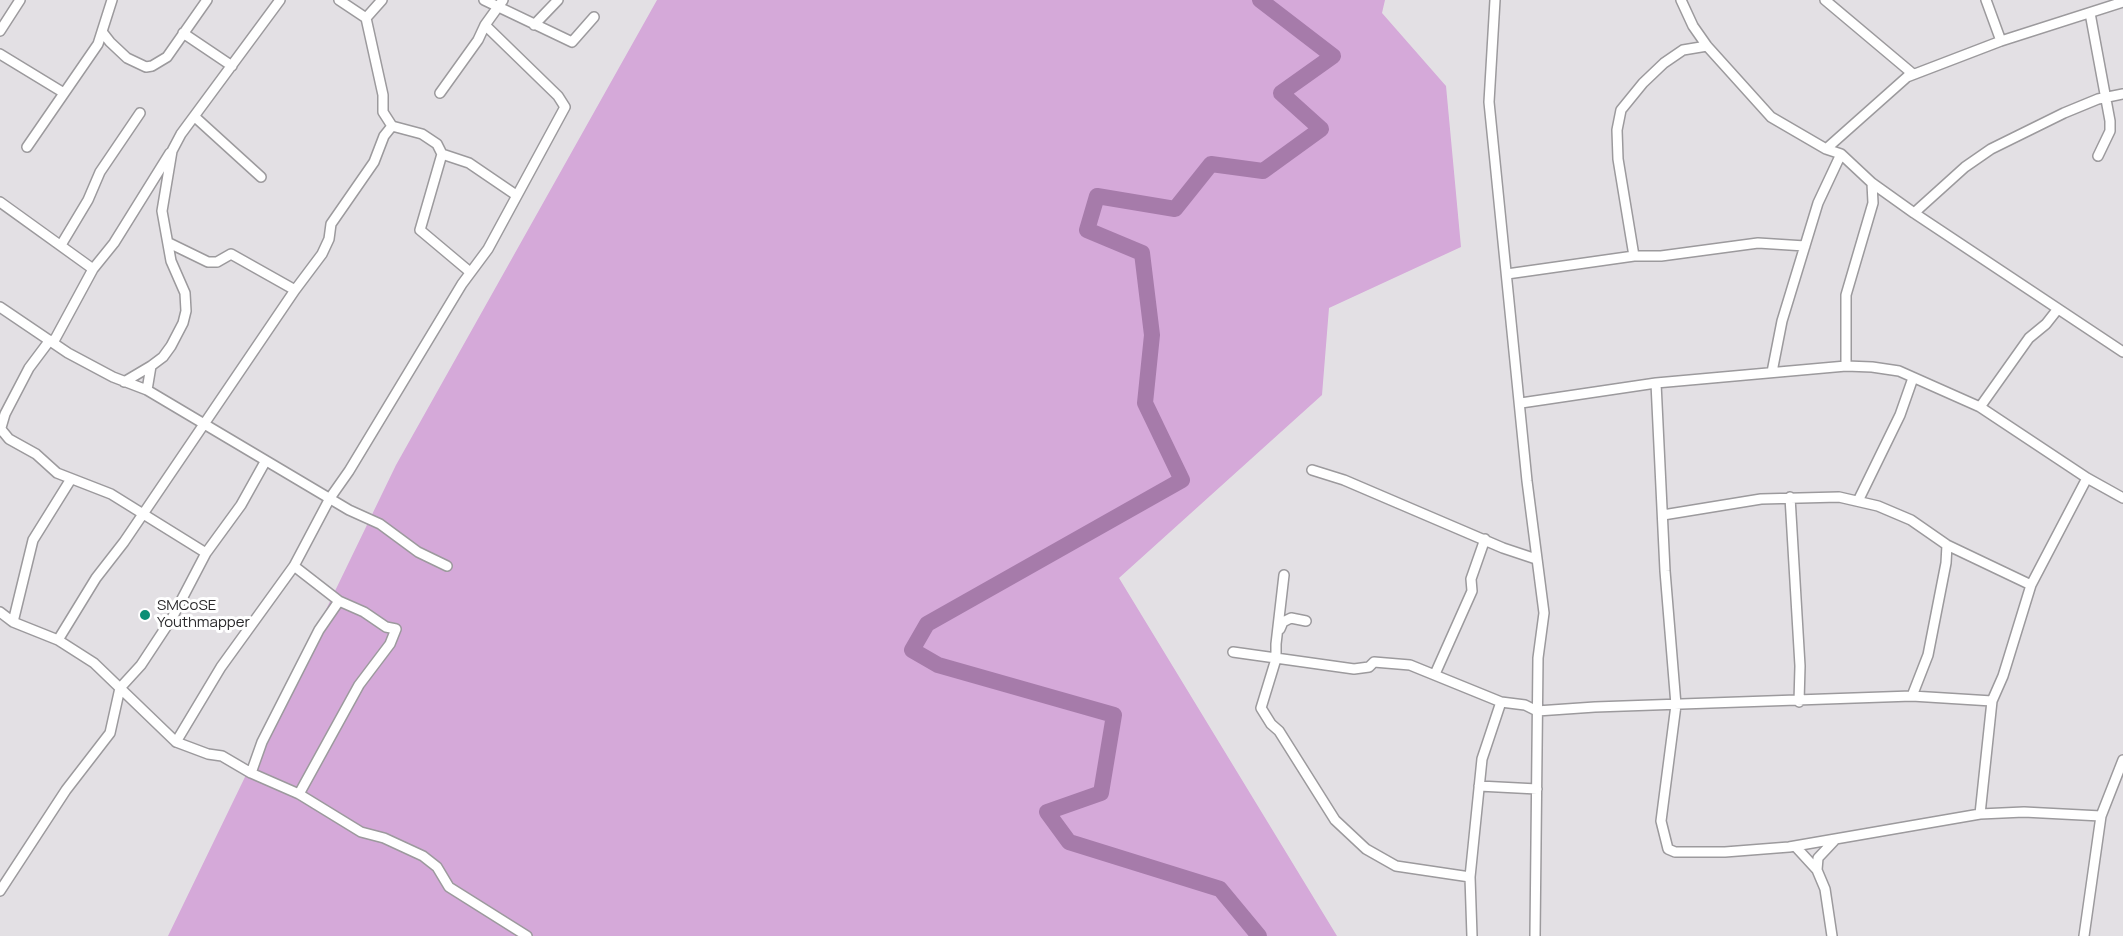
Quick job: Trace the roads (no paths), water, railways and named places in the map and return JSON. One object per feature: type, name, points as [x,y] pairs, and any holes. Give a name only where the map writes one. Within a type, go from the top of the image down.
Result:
[{"type":"street","points":[[0,31],[20,0]]},
{"type":"street","points":[[27,147],[103,33],[112,0]]},
{"type":"street","points":[[103,33],[127,58],[146,67],[163,61],[207,0]]},
{"type":"street","points":[[206,553],[111,494],[57,473],[36,454],[9,439],[1,429],[5,414],[40,350],[52,341],[93,269],[114,243],[195,117],[280,0]]},
{"type":"street","points":[[339,0],[366,18],[383,95],[383,112],[392,126],[422,134],[437,144],[442,154],[420,230],[470,272]]},
{"type":"street","points":[[366,18],[382,0]]},
{"type":"street","points":[[484,0],[500,4],[534,25],[572,42],[594,17]]},
{"type":"street","points":[[534,25],[558,0]]},
{"type":"street","points":[[1495,0],[1489,102],[1536,559],[1544,613],[1538,658],[1534,936]]},
{"type":"street","points":[[1681,0],[1693,26],[1707,46],[1771,117],[1826,149],[1841,154],[1872,183],[1914,213],[2123,352]]},
{"type":"street","points":[[1825,0],[1913,74]]},
{"type":"street","points":[[1986,0],[2001,41]]},
{"type":"street","points":[[1826,149],[1900,82],[1913,74],[2001,41],[2123,2]]},
{"type":"street","points":[[440,93],[478,40],[485,25],[500,4]]},
{"type":"street","points":[[2090,13],[2110,131],[2098,156]]},
{"type":"street","points":[[176,742],[221,666],[294,566],[330,498],[349,471],[470,272],[488,249],[565,107],[558,96],[485,25]]},
{"type":"street","points":[[183,33],[232,66]]},
{"type":"street","points":[[1634,256],[1618,159],[1617,130],[1621,110],[1643,83],[1664,63],[1683,50],[1707,46]]},
{"type":"street","points":[[0,54],[63,93]]},
{"type":"street","points":[[1914,213],[1965,167],[1991,149],[2064,113],[2123,94]]},
{"type":"street","points":[[61,244],[88,200],[100,172],[140,113]]},
{"type":"street","points":[[195,117],[261,177]]},
{"type":"street","points":[[58,640],[96,578],[143,514],[327,246],[331,224],[374,162],[384,136],[392,126]]},
{"type":"street","points":[[124,382],[163,357],[183,322],[186,311],[187,301],[171,261],[162,211],[172,151]]},
{"type":"street","points":[[442,154],[469,163],[516,195]]},
{"type":"street","points":[[1772,372],[1782,321],[1818,203],[1841,154]]},
{"type":"street","points":[[1846,366],[1846,295],[1873,202],[1872,183]]},
{"type":"street","points":[[0,202],[93,269]]},
{"type":"street","points":[[169,243],[208,262],[217,262],[231,254],[295,290]]},
{"type":"street","points":[[1507,274],[1634,256],[1662,256],[1758,243],[1805,246]]},
{"type":"street","points":[[0,307],[77,359],[124,382],[147,390],[265,462],[349,510],[380,524],[418,552],[447,566]]},
{"type":"street","points":[[1980,407],[2029,338],[2046,324],[2057,310]]},
{"type":"street","points":[[147,390],[151,366]]},
{"type":"street","points":[[1521,403],[1656,383],[1772,372],[1846,366],[1899,371],[1980,407],[2086,478],[2123,498]]},
{"type":"street","points":[[1858,501],[1900,415],[1912,378]]},
{"type":"street","points":[[1656,383],[1676,705],[1661,821],[1668,849],[1675,852],[1725,852],[1834,842],[1980,814],[2024,812],[2101,816]]},
{"type":"street","points":[[0,891],[66,790],[110,733],[120,688],[141,665],[172,618],[217,534],[225,529],[241,505],[265,462]]},
{"type":"street","points":[[1312,470],[1344,480],[1536,559]]},
{"type":"street","points":[[1980,814],[1992,701],[2003,676],[2031,585],[2086,478]]},
{"type":"street","points":[[13,622],[33,540],[71,479]]},
{"type":"street","points":[[1663,515],[1761,499],[1821,496],[1858,501],[1911,520],[1947,544],[2031,585]]},
{"type":"street","points":[[1790,497],[1800,666],[1799,702]]},
{"type":"street","points":[[1435,674],[1472,591],[1471,579],[1485,539]]},
{"type":"street","points":[[1912,696],[1928,655],[1946,563],[1947,544]]},
{"type":"street","points":[[294,566],[339,601],[364,612],[386,627],[396,629],[390,644],[359,685],[299,794]]},
{"type":"street","points":[[1284,575],[1276,658],[1262,708],[1271,724],[1279,731],[1335,820],[1366,849],[1396,866],[1470,877]]},
{"type":"street","points":[[251,773],[262,742],[319,630],[339,601]]},
{"type":"street","points":[[0,612],[13,622],[58,640],[94,663],[176,742],[208,754],[222,756],[251,773],[299,794],[360,832],[384,838],[423,856],[437,867],[449,886],[528,936]]},
{"type":"street","points":[[1279,631],[1283,622],[1291,618],[1306,621]]},
{"type":"street","points":[[1233,652],[1354,669],[1369,667],[1374,662],[1410,665],[1501,702],[1525,705],[1537,711],[1912,696],[1992,701]]},
{"type":"street","points":[[1472,936],[1470,877],[1482,759],[1501,702]]},
{"type":"street","points":[[2084,936],[2101,816],[2123,760]]},
{"type":"street","points":[[1479,786],[1537,789]]},
{"type":"street","points":[[1817,870],[1818,858],[1834,842]]},
{"type":"street","points":[[1795,846],[1817,870],[1825,889],[1832,936]]},
{"type":"waterway","points":[[1259,936],[1220,889],[1069,842],[1047,812],[1101,793],[1114,715],[938,665],[912,650],[927,624],[1182,480],[1145,403],[1152,335],[1142,253],[1087,230],[1097,196],[1175,209],[1211,164],[1263,171],[1321,129],[1281,93],[1333,56],[1260,0]]},
{"type":"place","name":"SMCoSE Youthmapper","points":[[145,615]]}]
